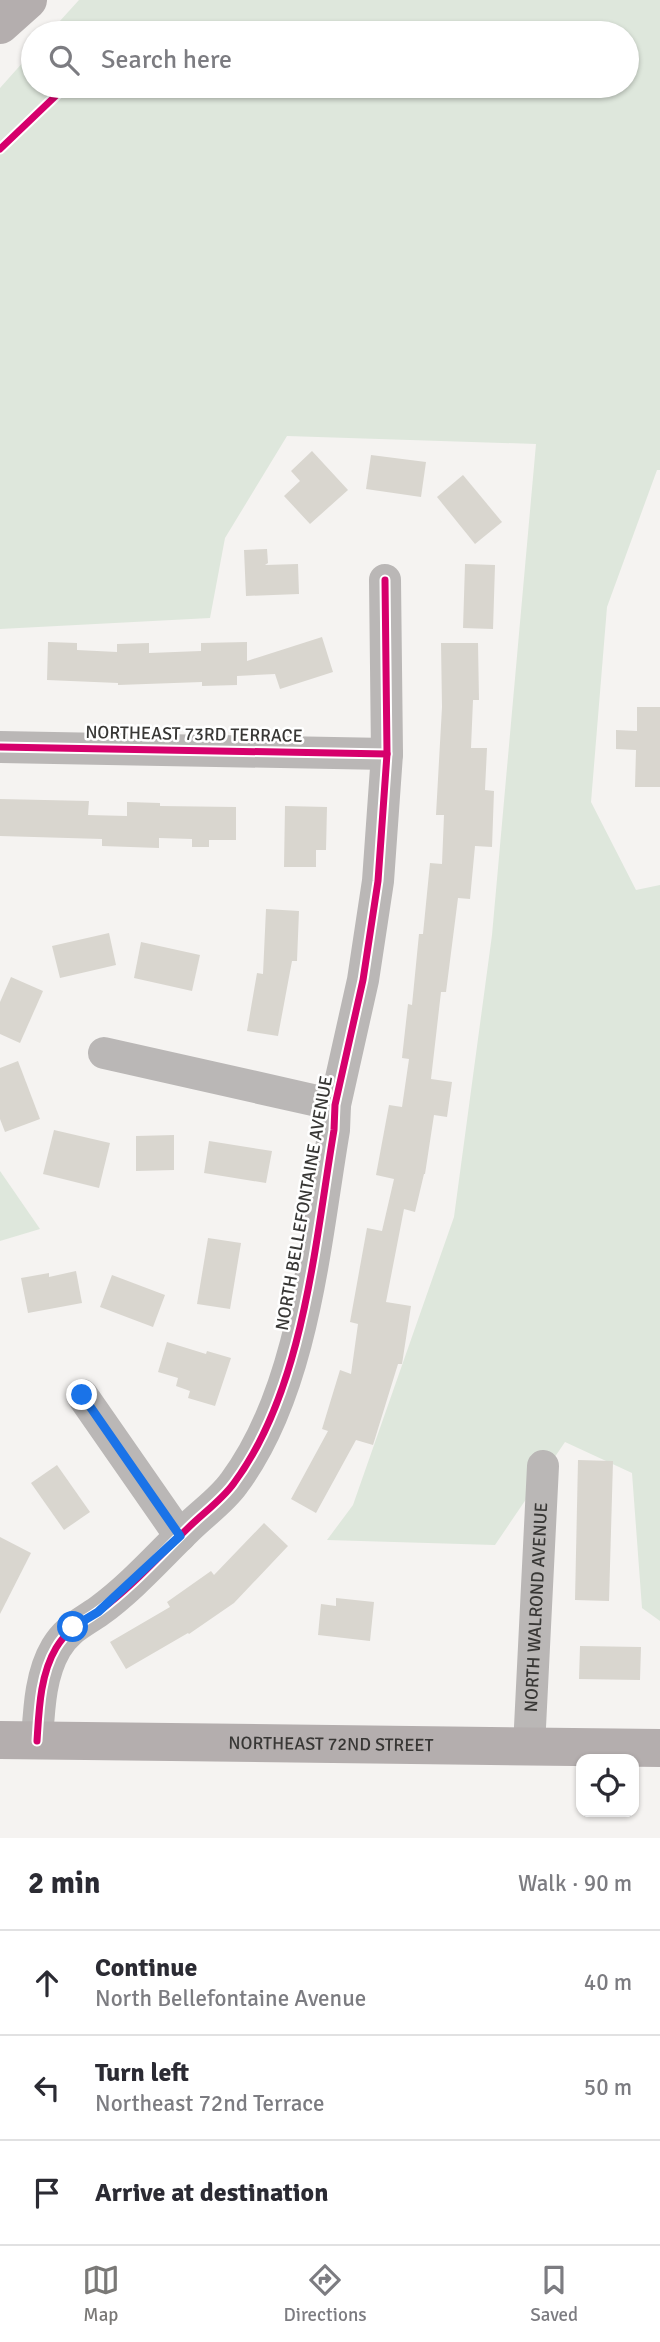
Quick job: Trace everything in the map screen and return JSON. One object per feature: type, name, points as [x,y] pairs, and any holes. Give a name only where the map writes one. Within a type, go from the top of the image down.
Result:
[{"type":"main road","points":[[0,26],[28,0]]},
{"type":"main road","name":"NORTHEAST 72ND STREET","points":[[0,1740],[660,1748]]},
{"type":"street","name":"NORTH BELLEFONTAINE AVENUE","points":[[37,1741],[43,1683],[54,1650],[73,1627],[98,1612],[233,1484],[260,1439],[281,1391],[303,1314],[334,1130],[335,1105],[363,980],[378,881],[387,754],[385,579]]},
{"type":"street","name":"NORTHEAST 73RD TERRACE","points":[[0,747],[387,754]]},
{"type":"street","points":[[104,1053],[335,1105]]},
{"type":"street","points":[[82,1395],[180,1536]]},
{"type":"street","name":"NORTH WALROND AVENUE","points":[[530,1747],[543,1466]]},
{"type":"shaded area","points":[[79,0],[660,0],[660,470],[657,470],[607,607],[591,802],[636,890],[660,885],[660,1621],[642,1608],[632,1473],[565,1442],[495,1545],[327,1540],[353,1505],[454,1217],[492,935],[536,444],[287,436],[225,538],[210,618],[0,629],[0,88],[21,64],[21,98],[639,98],[639,21],[60,21]]},
{"type":"shaded area","points":[[0,1171],[40,1229],[0,1241]]},
{"type":"building","points":[[312,451],[348,490],[310,524],[284,496],[300,481],[291,471]]},
{"type":"building","points":[[371,455],[426,462],[421,497],[366,489]]},
{"type":"building","points":[[463,475],[502,522],[475,544],[437,497]]},
{"type":"building","points":[[267,549],[268,563],[265,565],[298,564],[299,594],[246,596],[244,550]]},
{"type":"building","points":[[465,564],[495,565],[493,629],[463,628]]},
{"type":"building","points":[[322,637],[333,672],[280,689],[275,674],[237,676],[237,685],[202,686],[202,682],[118,685],[47,680],[48,642],[77,643],[77,650],[117,652],[117,644],[149,643],[149,653],[201,651],[201,643],[247,642],[247,661]]},
{"type":"building","points":[[441,643],[478,643],[479,700],[473,700],[471,748],[487,748],[485,790],[494,791],[492,847],[475,846],[470,899],[458,898],[446,992],[441,992],[431,1079],[452,1082],[447,1117],[434,1115],[425,1174],[415,1212],[404,1209],[386,1302],[411,1306],[402,1364],[398,1364],[373,1445],[356,1440],[316,1513],[291,1499],[328,1431],[322,1429],[340,1370],[351,1374],[358,1324],[350,1322],[367,1228],[382,1231],[394,1179],[376,1175],[389,1105],[402,1107],[409,1059],[402,1058],[408,1004],[412,1005],[430,863],[442,864],[444,815],[436,815],[442,707]]},
{"type":"building","points":[[637,707],[660,707],[660,787],[635,787],[636,750],[616,749],[616,730],[637,731]]},
{"type":"building","points":[[0,799],[89,801],[88,815],[127,816],[127,802],[160,803],[160,806],[236,807],[236,840],[209,840],[209,847],[192,847],[192,839],[159,838],[159,848],[102,846],[102,839],[0,836]]},
{"type":"building","points":[[285,806],[327,807],[326,850],[316,850],[316,867],[284,867]]},
{"type":"building","points":[[266,909],[299,911],[297,961],[292,961],[278,1036],[247,1031],[257,973],[263,974]]},
{"type":"building","points":[[109,933],[116,965],[60,978],[52,946]]},
{"type":"building","points":[[141,942],[200,955],[192,991],[134,978]]},
{"type":"building","points":[[11,977],[43,991],[20,1043],[0,1034],[0,1002]]},
{"type":"building","points":[[18,1061],[40,1119],[5,1132],[0,1119],[0,1068]]},
{"type":"building","points":[[54,1130],[110,1143],[99,1188],[43,1174]]},
{"type":"building","points":[[174,1135],[174,1170],[136,1171],[136,1136]]},
{"type":"building","points":[[209,1141],[272,1151],[266,1183],[204,1173]]},
{"type":"building","points":[[208,1238],[241,1243],[230,1309],[197,1304]]},
{"type":"building","points":[[76,1271],[82,1303],[28,1313],[21,1278],[49,1273],[49,1277]]},
{"type":"building","points":[[112,1275],[165,1295],[153,1327],[100,1307]]},
{"type":"building","points":[[167,1342],[206,1354],[207,1351],[231,1358],[215,1406],[188,1398],[190,1391],[176,1386],[178,1378],[158,1372]]},
{"type":"building","points":[[578,1460],[613,1461],[609,1601],[575,1600]]},
{"type":"building","points":[[57,1465],[90,1512],[64,1530],[31,1483]]},
{"type":"building","points":[[264,1523],[288,1546],[234,1603],[189,1634],[126,1669],[110,1642],[170,1607],[167,1602],[211,1571],[214,1575]]},
{"type":"building","points":[[0,1537],[31,1553],[0,1614]]},
{"type":"building","points":[[336,1598],[374,1602],[370,1641],[318,1635],[321,1604],[336,1606]]},
{"type":"building","points":[[580,1646],[641,1647],[640,1680],[579,1679]]},
{"type":"cycle path","points":[[0,149],[53,98]]},
{"type":"cycle path","points":[[37,1741],[43,1681],[60,1641],[123,1592],[234,1483],[258,1445],[291,1360],[312,1266],[334,1130],[335,1105],[363,980],[378,881],[387,754],[385,580]]},
{"type":"cycle path","points":[[0,747],[387,754]]},
{"type":"route","points":[[73,1627],[98,1612],[180,1536],[82,1395]]}]
